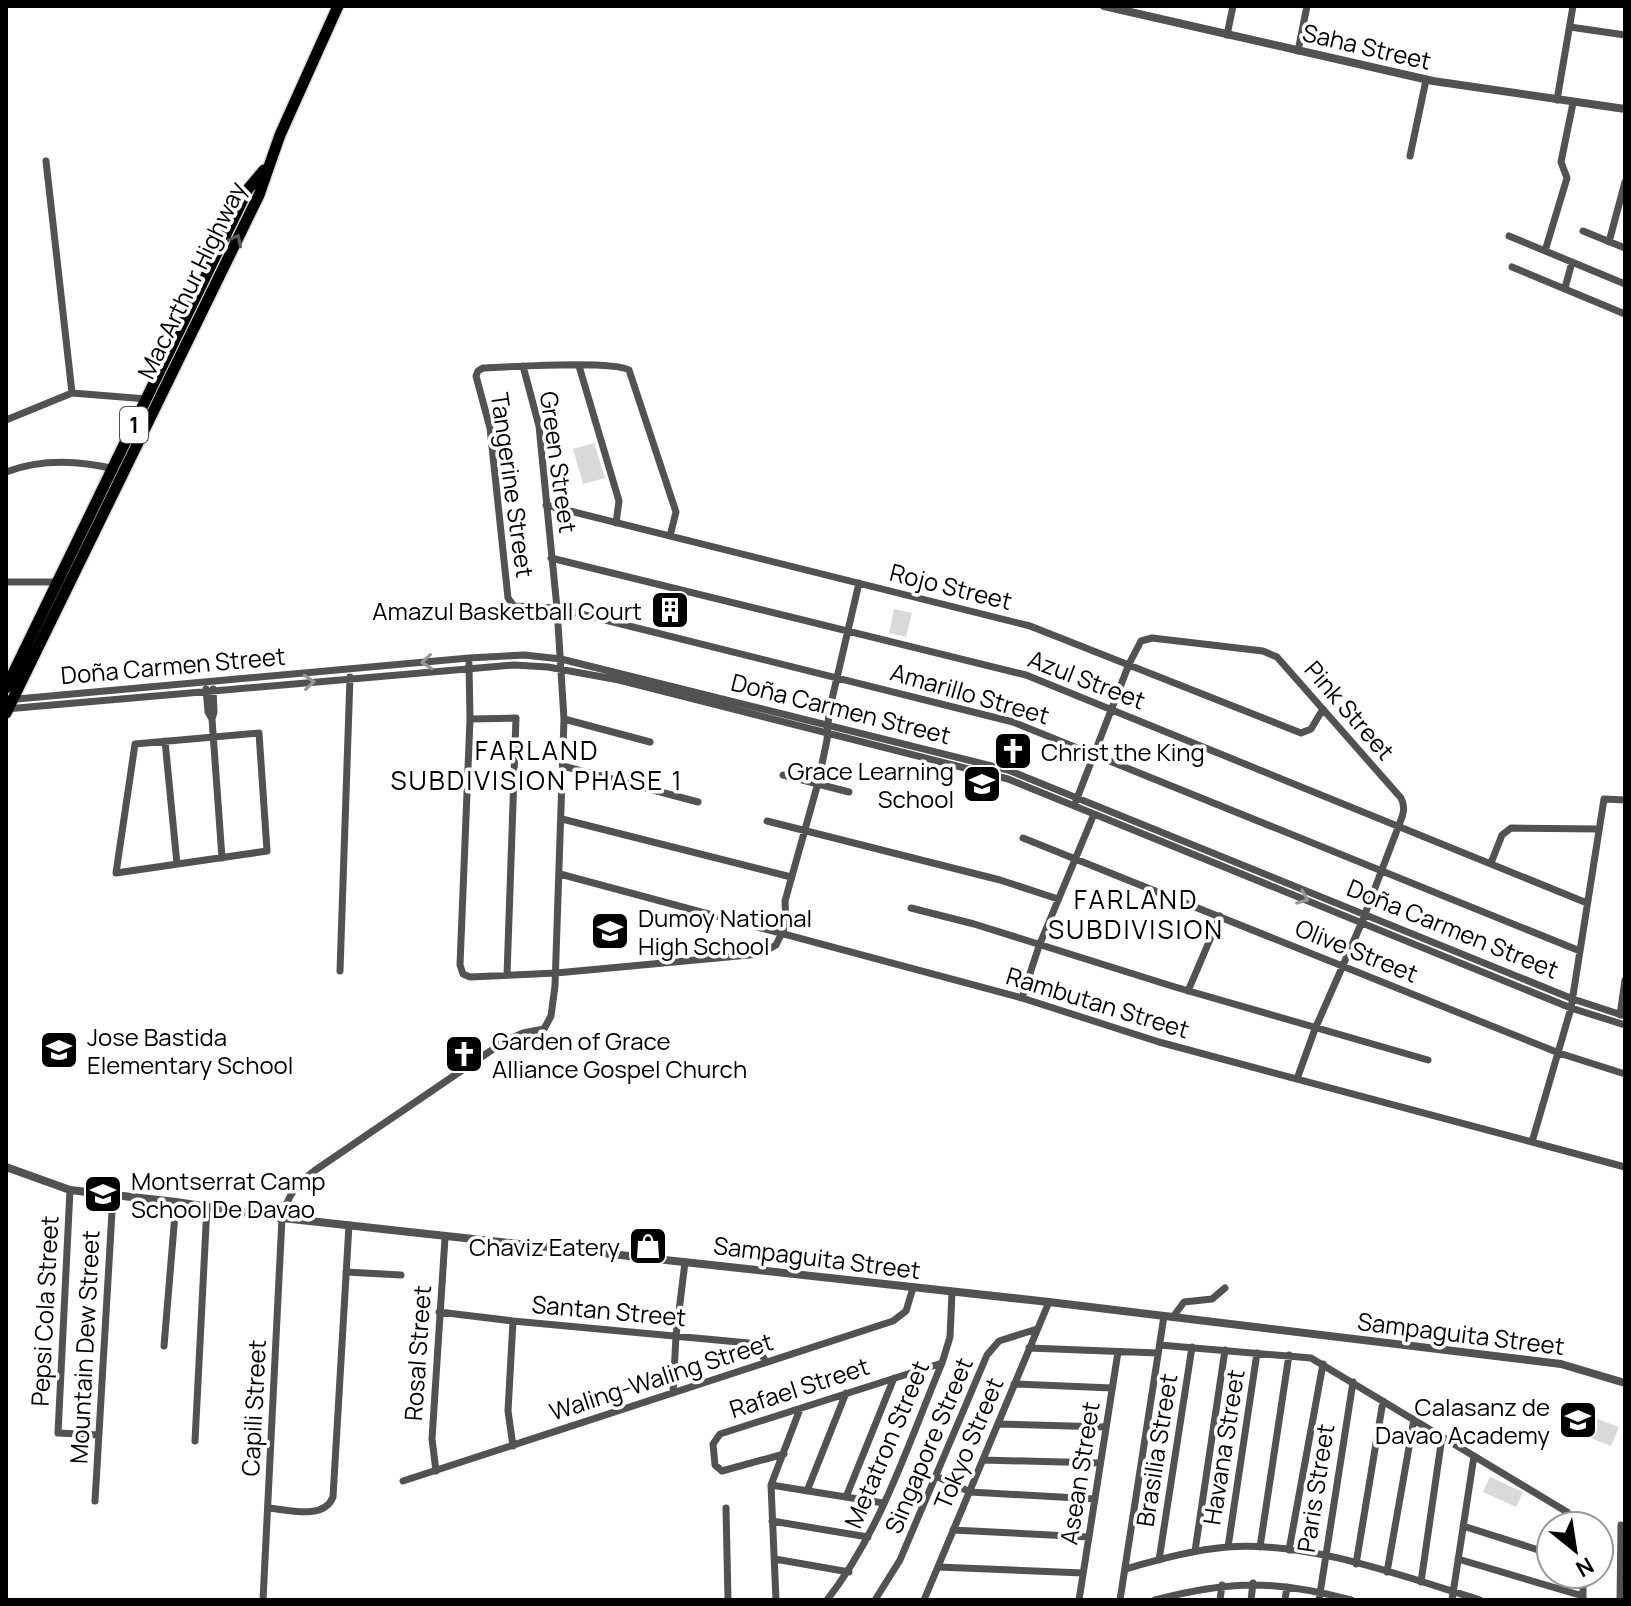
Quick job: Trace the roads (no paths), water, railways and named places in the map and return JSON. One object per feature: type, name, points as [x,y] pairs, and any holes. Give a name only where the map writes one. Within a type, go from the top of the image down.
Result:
[{"type":"highway","name":"MacArthur Highway","points":[[8,706],[106,494],[259,195],[267,167],[338,6]]},
{"type":"highway","name":"MacArthur Highway","points":[[118,471],[147,399],[248,189],[267,167]]},
{"type":"highway","name":"MacArthur Highway","points":[[6,688],[63,582]]},
{"type":"street","name":"Saha Street","points":[[1104,6],[1426,80],[1625,109]]},
{"type":"street","points":[[1227,35],[1233,6]]},
{"type":"street","points":[[1298,51],[1307,6]]},
{"type":"street","points":[[1557,100],[1573,6]]},
{"type":"street","points":[[1570,27],[1625,35]]},
{"type":"street","points":[[1410,156],[1426,80]]},
{"type":"street","points":[[1545,251],[1567,178],[1561,162],[1573,103]]},
{"type":"street","points":[[46,161],[72,393]]},
{"type":"street","points":[[1609,242],[1625,182]]},
{"type":"street","points":[[1583,231],[1625,248]]},
{"type":"street","points":[[1509,236],[1625,284]]},
{"type":"street","points":[[1565,288],[1572,262]]},
{"type":"street","points":[[1512,267],[1625,314]]},
{"type":"street","points":[[523,366],[621,367],[631,372],[676,512],[670,536]]},
{"type":"street","name":"Green Street","points":[[282,1218],[288,1198],[306,1176],[505,1041],[544,1029],[549,1022],[556,973],[564,719],[557,608],[537,411],[523,366]]},
{"type":"street","name":"Tangerine Street","points":[[523,366],[483,368],[476,376],[490,428],[508,598],[517,607],[557,608]]},
{"type":"street","points":[[579,366],[619,501],[616,523]]},
{"type":"street","points":[[6,420],[72,393],[147,399]]},
{"type":"street","points":[[6,472],[26,465],[59,462],[95,465],[118,471]]},
{"type":"street","name":"Rojo Street","points":[[546,505],[1030,626],[1301,733],[1311,729],[1323,709]]},
{"type":"street","name":"Azul Street","points":[[551,558],[1026,675],[1587,903]]},
{"type":"street","points":[[6,582],[63,582]]},
{"type":"street","points":[[469,658],[470,719],[460,969],[463,974],[470,977],[556,973],[760,954],[776,945],[786,924],[785,901],[818,783],[859,583]]},
{"type":"street","name":"Amarillo Street","points":[[557,608],[1013,722],[1580,951]]},
{"type":"street","name":"Pink Street","points":[[1129,664],[1144,639],[1152,638],[1270,653],[1401,798],[1404,812],[1399,825]]},
{"type":"street","name":"Doña Carmen Street","points":[[8,706],[469,658],[524,655],[561,659],[1025,781],[1365,912],[1625,1025]]},
{"type":"street","name":"Doña Carmen Street","points":[[209,686],[350,679],[525,664],[674,690]]},
{"type":"street","points":[[1076,802],[1129,664]]},
{"type":"street","points":[[340,971],[351,669]]},
{"type":"street","points":[[209,686],[214,712],[222,858]]},
{"type":"street","points":[[470,719],[516,718],[507,975]]},
{"type":"street","points":[[564,719],[650,742]]},
{"type":"street","points":[[259,733],[267,851],[116,873],[135,744],[165,741],[259,733]]},
{"type":"street","points":[[165,741],[177,864]]},
{"type":"street","points":[[563,766],[698,802]]},
{"type":"street","points":[[783,775],[849,792]]},
{"type":"street","points":[[1532,1142],[1572,1003],[1604,799],[1625,800]]},
{"type":"street","name":"Doña Carmen Street","points":[[1076,802],[1094,814],[1362,922],[1572,1003],[1622,1015]]},
{"type":"street","points":[[1022,998],[1039,946],[1094,814]]},
{"type":"street","points":[[562,819],[791,877]]},
{"type":"street","points":[[767,821],[1000,880],[1058,899]]},
{"type":"street","points":[[1297,1079],[1399,825]]},
{"type":"street","points":[[1491,863],[1502,835],[1511,828],[1599,829]]},
{"type":"street","name":"Olive Street","points":[[1023,838],[1559,1053],[1625,1074]]},
{"type":"street","name":"Rambutan Street","points":[[560,874],[1022,998],[1122,1032],[1625,1167]]},
{"type":"street","points":[[911,908],[974,924],[1188,991],[1428,1060]]},
{"type":"street","points":[[1188,991],[1220,916]]},
{"type":"street","points":[[1622,1015],[1625,980]]},
{"type":"street","name":"Sampaguita Street","points":[[6,1167],[70,1190],[445,1238],[1049,1302],[1561,1364],[1625,1383]]},
{"type":"street","name":"Pepsi Cola Street","points":[[70,1190],[58,1433],[99,1435]]},
{"type":"street","name":"Mountain Dew Street","points":[[95,1501],[113,1195]]},
{"type":"street","points":[[164,1346],[176,1202]]},
{"type":"street","points":[[195,1441],[207,1206]]},
{"type":"street","name":"Capili Street","points":[[263,1600],[282,1218]]},
{"type":"street","points":[[269,1508],[317,1511],[331,1503],[349,1225]]},
{"type":"street","name":"Rosal Street","points":[[436,1471],[432,1439],[445,1238]]},
{"type":"street","points":[[673,1393],[685,1262]]},
{"type":"street","points":[[346,1272],[401,1275]]},
{"type":"street","name":"Waling-Waling Street","points":[[403,1481],[893,1321],[906,1311],[913,1288]]},
{"type":"street","points":[[1120,1600],[1159,1349],[1168,1317],[1184,1302],[1212,1299],[1225,1288]]},
{"type":"street","name":"Metatron Street","points":[[827,1600],[849,1572],[868,1537],[942,1363],[950,1337],[952,1292]]},
{"type":"street","name":"Tokyo Street","points":[[924,1600],[1049,1302]]},
{"type":"street","name":"Santan Street","points":[[439,1312],[749,1343],[759,1350],[766,1362]]},
{"type":"street","points":[[513,1321],[508,1411],[513,1446]]},
{"type":"street","name":"Singapore Street","points":[[875,1600],[900,1560],[987,1355],[994,1345],[1006,1337],[1037,1329]]},
{"type":"street","points":[[1029,1348],[1118,1352],[1192,1347],[1311,1358],[1564,1510]]},
{"type":"street","name":"Brasilia Street","points":[[1159,1560],[1192,1347]]},
{"type":"street","points":[[1195,1551],[1225,1350]]},
{"type":"street","name":"Asean Street","points":[[1079,1600],[1118,1352]]},
{"type":"street","name":"Havana Street","points":[[1228,1547],[1257,1353]]},
{"type":"street","points":[[1260,1547],[1289,1355]]},
{"type":"street","name":"Rafael Street","points":[[784,1454],[722,1471],[714,1461],[716,1437],[942,1363]]},
{"type":"street","points":[[1289,1550],[1323,1364]]},
{"type":"street","points":[[846,1497],[894,1378]]},
{"type":"street","name":"Paris Street","points":[[1319,1596],[1353,1382]]},
{"type":"street","points":[[1014,1384],[1112,1388]]},
{"type":"street","points":[[807,1491],[846,1393]]},
{"type":"street","points":[[1356,1564],[1383,1401]]},
{"type":"street","points":[[776,1600],[771,1485],[800,1409]]},
{"type":"street","points":[[1387,1572],[1414,1419]]},
{"type":"street","points":[[998,1424],[1106,1427]]},
{"type":"street","points":[[1421,1582],[1442,1437]]},
{"type":"street","points":[[1453,1596],[1474,1456]]},
{"type":"street","points":[[983,1460],[1100,1463]]},
{"type":"street","points":[[936,1476],[970,1492],[1095,1499]]},
{"type":"street","points":[[771,1485],[883,1503]]},
{"type":"street","points":[[726,1508],[728,1600]]},
{"type":"street","points":[[772,1521],[868,1537]]},
{"type":"street","points":[[1620,1600],[1621,1525]]},
{"type":"street","points":[[1463,1526],[1535,1549]]},
{"type":"street","points":[[953,1530],[1089,1537]]},
{"type":"street","points":[[1125,1569],[1195,1551],[1260,1547],[1356,1564],[1421,1582],[1453,1596],[1480,1600]]},
{"type":"street","points":[[775,1559],[849,1572]]},
{"type":"street","points":[[1458,1559],[1583,1598]]},
{"type":"street","points":[[938,1567],[1083,1573]]},
{"type":"street","points":[[1157,1600],[1222,1585],[1253,1583],[1351,1600]]},
{"type":"street","points":[[1251,1600],[1253,1583]]},
{"type":"street","points":[[1220,1600],[1222,1585]]},
{"type":"street","points":[[1285,1600],[1287,1587]]},
{"type":"street","points":[[1189,1600],[1190,1591]]},
{"type":"place","name":"Amazul Basketball Court","points":[[670,610]]},
{"type":"place","name":"Christ the King","points":[[1013,751]]},
{"type":"place","name":"Grace Learning School","points":[[982,784]]},
{"type":"place","name":"Dumoy National High School","points":[[610,931]]},
{"type":"place","name":"Jose Bastida Elementary School","points":[[59,1050]]},
{"type":"place","name":"Garden of Grace Alliance Gospel Church","points":[[464,1054]]},
{"type":"place","name":"Montserrat Camp School De Davao","points":[[103,1194]]},
{"type":"place","name":"Chaviz Eatery","points":[[648,1246]]},
{"type":"place","name":"Calasanz de Davao Academy","points":[[1578,1420]]},
{"type":"district","name":"FARLAND SUBDIVISION PHASE 1","points":[[537,765]]},
{"type":"district","name":"FARLAND SUBDIVISION","points":[[1136,914]]}]
